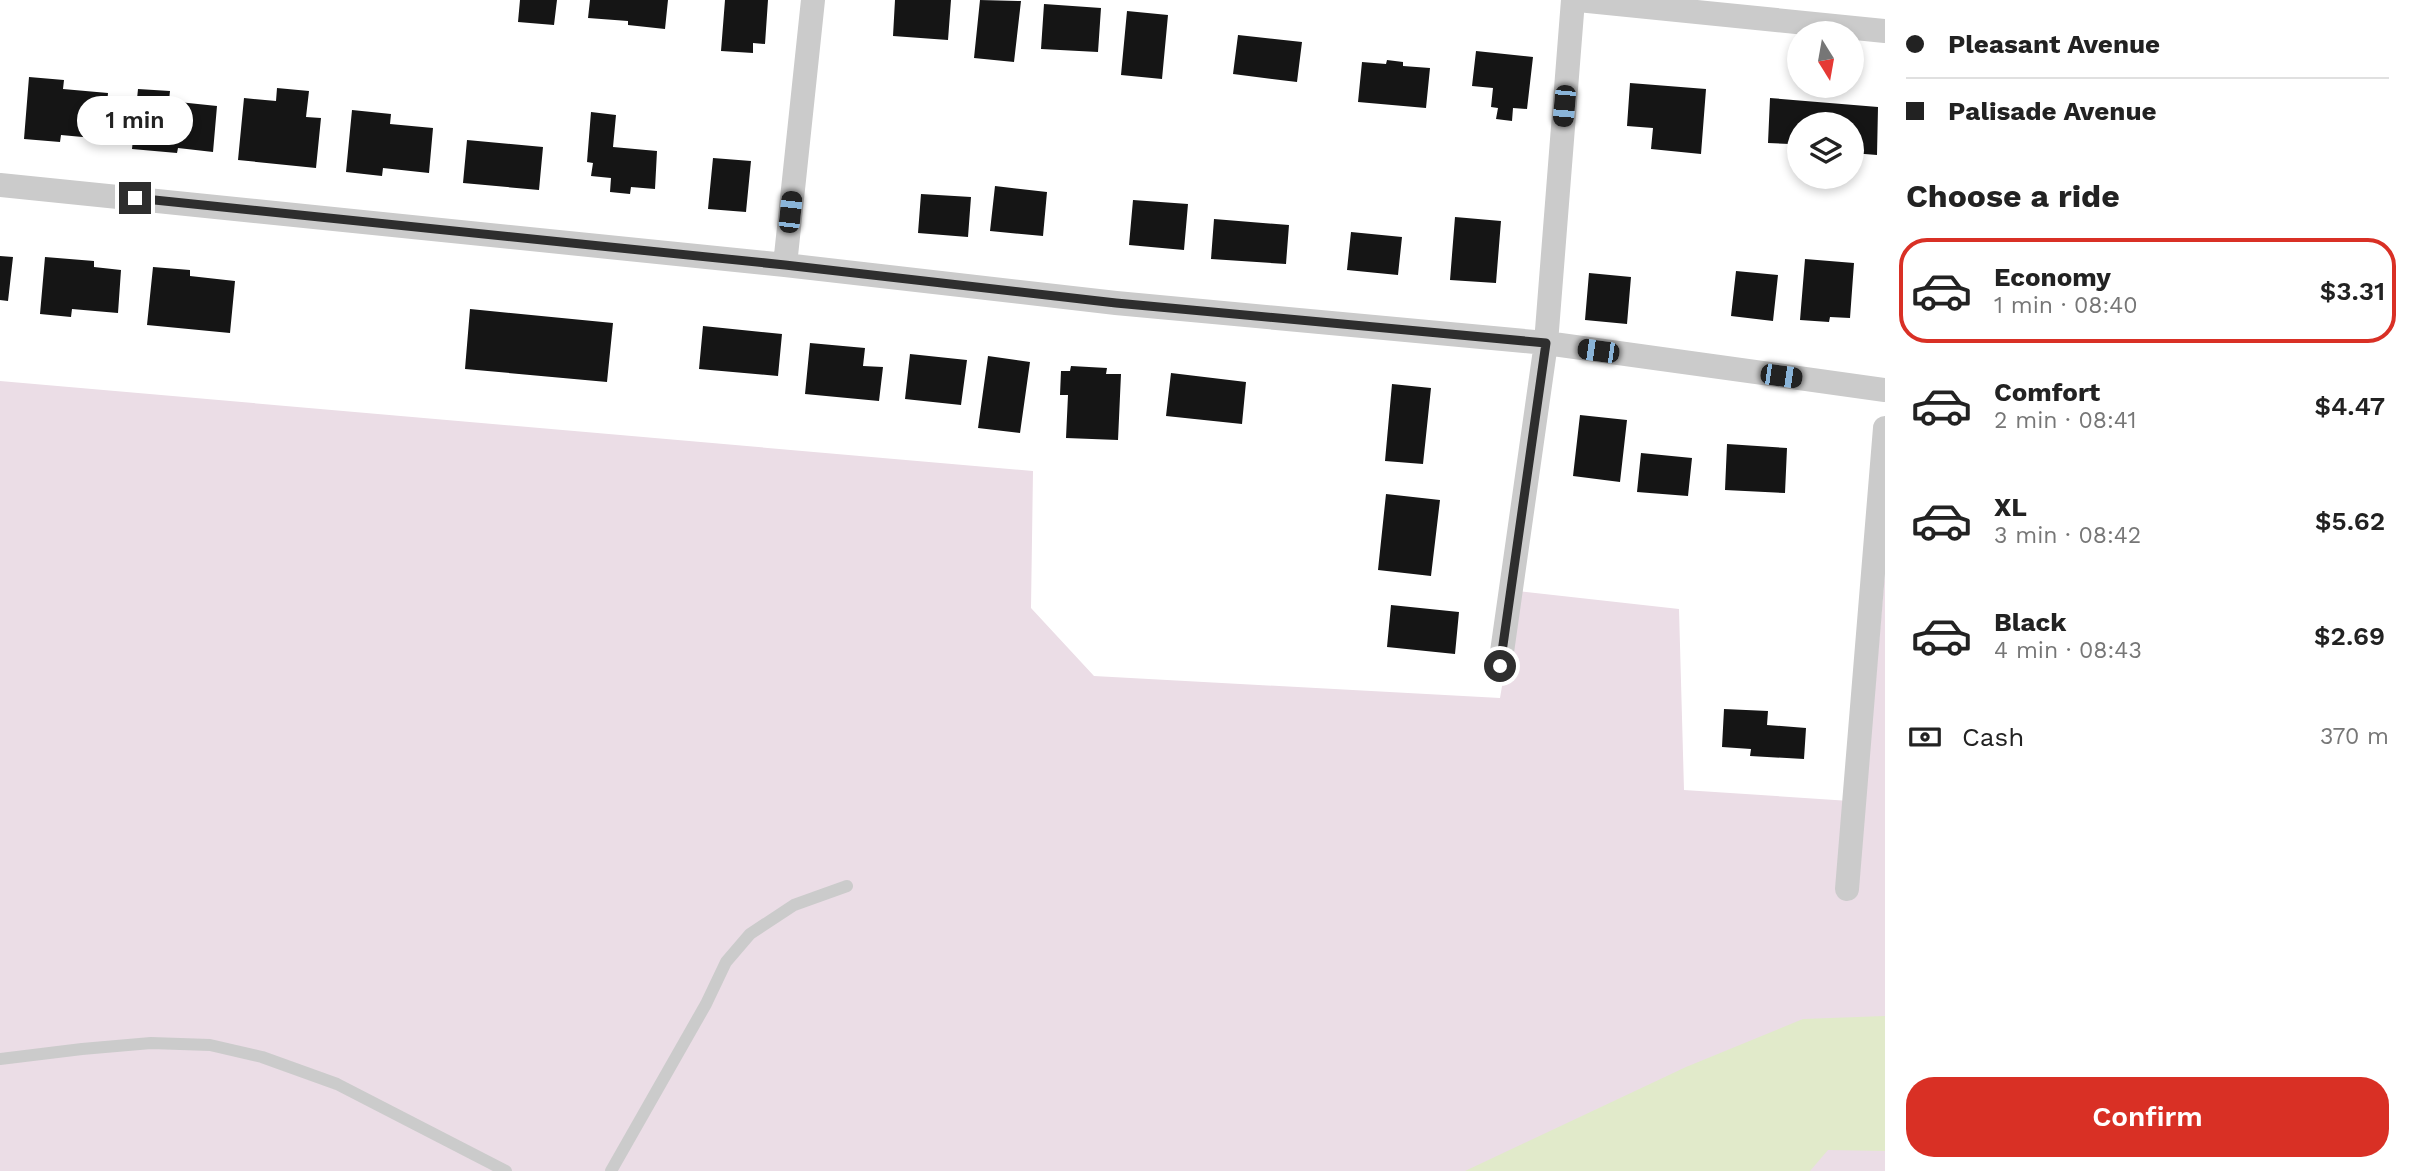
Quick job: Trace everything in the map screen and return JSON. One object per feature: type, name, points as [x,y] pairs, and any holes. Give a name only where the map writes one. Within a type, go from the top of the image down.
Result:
[{"type":"street","points":[[785,265],[813,0]]},
{"type":"street","points":[[1500,666],[1546,343],[1573,0]]},
{"type":"street","points":[[1578,0],[1885,31]]},
{"type":"street","points":[[0,185],[785,265],[1116,303],[1546,343],[1885,390]]},
{"type":"street","points":[[1847,889],[1885,428]]},
{"type":"lane","points":[[611,1171],[706,1004],[726,962],[750,934],[794,905],[848,886]]},
{"type":"lane","points":[[0,1059],[151,1043],[210,1045],[261,1058],[337,1084],[506,1171]]},
{"type":"shaded area","points":[[0,381],[1033,471],[1031,608],[1094,676],[1500,698],[1518,591],[1679,609],[1684,790],[1865,802],[1885,571],[1885,1171],[0,1171]]},
{"type":"shaded area","points":[[1885,1016],[1885,1151],[1828,1150],[1810,1171],[1465,1171],[1686,1067],[1803,1019]]},
{"type":"building","points":[[520,0],[557,0],[554,25],[518,22]]},
{"type":"building","points":[[590,0],[668,0],[665,29],[628,25],[628,21],[588,18]]},
{"type":"building","points":[[725,0],[768,0],[765,44],[753,43],[753,53],[721,51]]},
{"type":"building","points":[[895,0],[951,0],[948,40],[893,36]]},
{"type":"building","points":[[980,0],[1021,1],[1014,62],[974,58]]},
{"type":"building","points":[[1044,4],[1101,8],[1098,52],[1041,49]]},
{"type":"building","points":[[1127,11],[1168,15],[1162,79],[1121,75]]},
{"type":"building","points":[[1238,35],[1302,42],[1297,82],[1233,74]]},
{"type":"building","points":[[1476,51],[1533,57],[1527,109],[1513,108],[1512,121],[1496,119],[1498,108],[1491,107],[1493,88],[1472,86]]},
{"type":"building","points":[[1387,60],[1403,62],[1403,66],[1430,68],[1426,108],[1358,102],[1362,62],[1386,64]]},
{"type":"building","points":[[29,77],[64,80],[63,89],[108,93],[104,139],[61,135],[60,142],[24,139]]},
{"type":"building","points":[[1630,83],[1706,89],[1701,154],[1651,149],[1653,128],[1627,126]]},
{"type":"building","points":[[277,88],[309,91],[306,117],[321,118],[316,168],[238,160],[244,98],[276,101]]},
{"type":"building","points":[[138,89],[170,91],[169,101],[217,106],[213,152],[178,148],[177,153],[132,149]]},
{"type":"building","points":[[1770,98],[1878,107],[1877,155],[1864,154],[1864,112],[1787,112],[1787,144],[1768,143]]},
{"type":"building","points":[[352,110],[391,114],[390,124],[433,128],[429,173],[383,168],[382,176],[346,172]]},
{"type":"building","points":[[591,112],[616,115],[613,147],[657,151],[655,189],[631,187],[630,194],[610,192],[611,178],[591,176],[593,163],[587,162]]},
{"type":"building","points":[[467,140],[543,147],[539,190],[463,183]]},
{"type":"building","points":[[713,158],[751,161],[746,212],[708,209]]},
{"type":"building","points":[[995,186],[1047,192],[1043,236],[990,231]]},
{"type":"building","points":[[921,194],[971,197],[968,237],[918,233]]},
{"type":"building","points":[[1133,200],[1188,204],[1184,250],[1129,245]]},
{"type":"building","points":[[1455,217],[1501,221],[1496,283],[1450,280]]},
{"type":"building","points":[[1214,219],[1289,225],[1286,264],[1211,259]]},
{"type":"building","points":[[1351,232],[1402,237],[1398,275],[1347,270]]},
{"type":"building","points":[[0,256],[13,257],[8,301],[0,300]]},
{"type":"building","points":[[45,257],[94,261],[94,267],[121,270],[118,313],[72,309],[71,317],[40,314]]},
{"type":"building","points":[[1805,259],[1854,263],[1850,318],[1830,317],[1829,322],[1800,320]]},
{"type":"building","points":[[153,267],[190,270],[190,276],[235,281],[230,333],[147,325]]},
{"type":"building","points":[[1736,271],[1778,275],[1773,321],[1731,316]]},
{"type":"building","points":[[1589,273],[1631,277],[1627,324],[1585,320]]},
{"type":"building","points":[[470,309],[613,323],[607,382],[465,369]]},
{"type":"building","points":[[703,326],[782,334],[778,376],[699,369]]},
{"type":"building","points":[[810,343],[865,348],[863,366],[883,367],[879,401],[805,394]]},
{"type":"building","points":[[910,354],[967,360],[961,405],[905,399]]},
{"type":"building","points":[[988,356],[1030,362],[1020,433],[978,428]]},
{"type":"building","points":[[1071,366],[1107,368],[1106,374],[1121,374],[1118,440],[1066,438],[1068,395],[1060,395],[1061,371],[1070,371]]},
{"type":"building","points":[[1171,373],[1246,382],[1242,424],[1166,416]]},
{"type":"building","points":[[1392,384],[1431,388],[1423,464],[1385,461]]},
{"type":"building","points":[[1580,415],[1627,420],[1620,482],[1573,476]]},
{"type":"building","points":[[1727,444],[1787,448],[1785,493],[1725,490]]},
{"type":"building","points":[[1641,453],[1692,458],[1688,496],[1637,492]]},
{"type":"building","points":[[1386,494],[1440,500],[1431,576],[1378,570]]},
{"type":"building","points":[[1391,605],[1459,612],[1455,654],[1387,647]]},
{"type":"building","points":[[1724,709],[1768,711],[1767,725],[1806,728],[1804,759],[1750,756],[1751,749],[1722,747]]},
{"type":"route","points":[[135,198],[785,265],[1116,303],[1546,343],[1500,666]]}]
